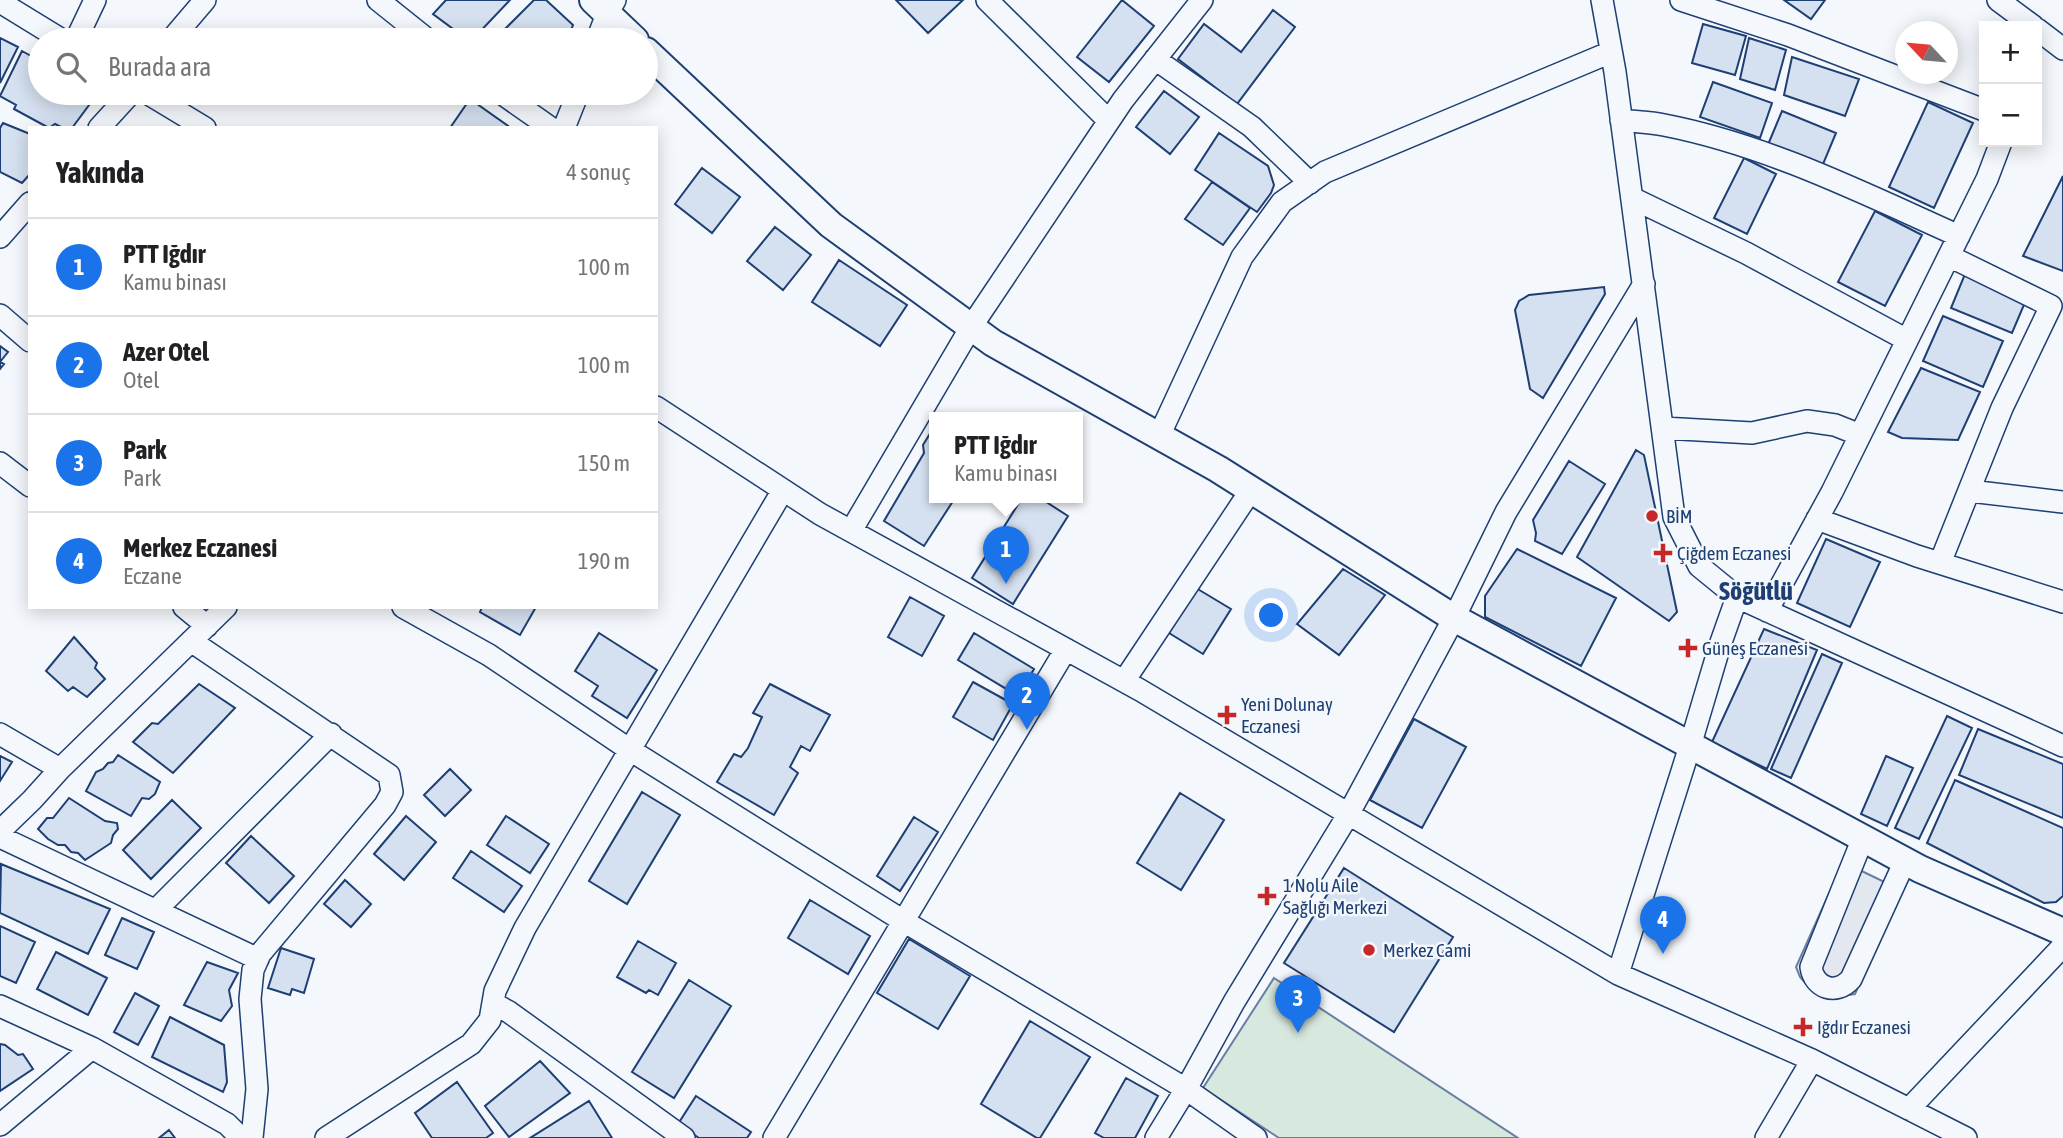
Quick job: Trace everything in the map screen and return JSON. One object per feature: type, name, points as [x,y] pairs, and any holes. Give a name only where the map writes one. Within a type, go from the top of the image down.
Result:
[{"type":"main road","points":[[605,5],[625,28]]},
{"type":"main road","points":[[658,62],[831,225],[993,343],[1251,491],[1454,618],[1905,861],[2063,932]]},
{"type":"street","points":[[82,28],[95,0]]},
{"type":"street","points":[[181,28],[205,0]]},
{"type":"street","points":[[378,0],[413,28]]},
{"type":"street","points":[[987,0],[1109,121]]},
{"type":"street","points":[[851,531],[971,327],[1109,121],[1202,0]]},
{"type":"street","points":[[1602,0],[1644,284],[1674,517],[1699,566],[1738,597],[2063,746]]},
{"type":"street","points":[[1681,0],[1788,36],[1979,108]]},
{"type":"street","points":[[1998,0],[2021,21]]},
{"type":"street","points":[[0,2],[42,28]]},
{"type":"street","points":[[600,28],[605,5]]},
{"type":"street","points":[[2042,38],[2063,49]]},
{"type":"street","points":[[1158,436],[1242,257],[1282,202],[1325,172],[1611,52]]},
{"type":"street","points":[[1155,59],[1252,127],[1310,183]]},
{"type":"street","points":[[101,126],[120,105]]},
{"type":"street","points":[[167,105],[202,126]]},
{"type":"street","points":[[518,105],[548,126]]},
{"type":"street","points":[[565,126],[573,105]]},
{"type":"street","points":[[1621,120],[1663,125],[1725,141],[1798,165],[1959,236]]},
{"type":"street","points":[[1767,611],[1860,435],[1987,179],[1999,147]]},
{"type":"street","points":[[1632,198],[1746,253],[1907,340]]},
{"type":"street","points":[[0,237],[21,208]]},
{"type":"street","points":[[1940,563],[2002,408],[2050,306],[1949,256]]},
{"type":"street","points":[[1156,1138],[1234,1002],[1348,814],[1454,618],[1506,512],[1644,284]]},
{"type":"street","points":[[0,315],[28,339]]},
{"type":"street","points":[[658,408],[820,514],[1124,681],[1618,974],[1812,1060],[1966,1138]]},
{"type":"street","points":[[1663,428],[1740,434],[1763,432],[1808,421],[1835,425],[1860,435]]},
{"type":"street","points":[[0,463],[28,484]]},
{"type":"street","points":[[326,1138],[471,1044],[490,1020],[495,991],[525,928],[783,490]]},
{"type":"street","points":[[1124,681],[1251,491]]},
{"type":"street","points":[[1970,491],[2063,502]]},
{"type":"street","points":[[1817,519],[2063,603]]},
{"type":"street","points":[[1618,974],[1720,645],[1738,597]]},
{"type":"street","points":[[186,609],[207,626]]},
{"type":"street","points":[[0,831],[224,609]]},
{"type":"street","points":[[407,609],[489,655],[630,750],[905,922],[1186,1089],[1256,1138]]},
{"type":"street","points":[[191,641],[389,775],[393,792],[258,959],[253,970],[250,999],[257,1089],[252,1138]]},
{"type":"street","points":[[774,1138],[1066,649]]},
{"type":"street","points":[[0,734],[60,769]]},
{"type":"street","points":[[156,910],[331,734]]},
{"type":"street","points":[[0,837],[258,959]]},
{"type":"street","points":[[1863,838],[1811,967],[1812,974],[1821,985],[1827,988],[1840,987],[1851,979],[1905,861]]},
{"type":"street","points":[[1909,1109],[2063,946]]},
{"type":"street","points":[[493,1003],[684,1138]]},
{"type":"street","points":[[0,1006],[92,1048],[227,1124],[242,1138]]},
{"type":"street","points":[[0,1125],[92,1048]]},
{"type":"street","points":[[1766,1138],[1812,1060]]},
{"type":"shaded area","points":[[1843,862],[1901,890],[1855,994],[1841,996],[1810,988],[1800,977],[1796,967]]},
{"type":"shaded area","points":[[1274,978],[1518,1138],[1279,1138],[1203,1088]]},
{"type":"building","points":[[446,0],[510,0],[483,28],[452,28],[433,14]]},
{"type":"building","points":[[534,0],[546,0],[573,25],[572,28],[506,28]]},
{"type":"building","points":[[896,0],[963,0],[928,33]]},
{"type":"building","points":[[1122,0],[1154,26],[1109,82],[1077,57]]},
{"type":"building","points":[[1784,0],[1825,0],[1811,19]]},
{"type":"building","points":[[1273,10],[1295,27],[1237,104],[1178,59],[1204,24],[1241,52]]},
{"type":"building","points":[[1703,24],[1746,36],[1735,75],[1692,63]]},
{"type":"building","points":[[0,38],[18,47],[0,83]]},
{"type":"building","points":[[1749,38],[1786,50],[1775,90],[1740,79]]},
{"type":"building","points":[[22,51],[28,54],[28,105],[89,105],[73,126],[45,126],[14,109],[16,105],[0,96]]},
{"type":"building","points":[[1792,57],[1859,79],[1845,116],[1784,95]]},
{"type":"building","points":[[1713,82],[1772,103],[1760,138],[1700,117]]},
{"type":"building","points":[[1164,91],[1199,117],[1170,154],[1136,127]]},
{"type":"building","points":[[1928,102],[1973,123],[1934,208],[1889,187]]},
{"type":"building","points":[[466,105],[478,105],[508,126],[451,126]]},
{"type":"building","points":[[1782,111],[1836,133],[1821,169],[1767,147]]},
{"type":"building","points":[[3,123],[28,133],[28,176],[22,183],[0,172],[0,128]]},
{"type":"building","points":[[1219,133],[1268,166],[1274,185],[1257,212],[1195,170]]},
{"type":"building","points":[[1744,158],[1776,174],[1747,234],[1714,218]]},
{"type":"building","points":[[702,168],[740,197],[712,233],[675,204]]},
{"type":"building","points":[[2063,176],[2063,271],[2023,256]]},
{"type":"building","points":[[1212,182],[1250,208],[1223,245],[1185,219]]},
{"type":"building","points":[[1875,211],[1922,235],[1885,306],[1838,282]]},
{"type":"building","points":[[775,227],[811,255],[783,290],[747,261]]},
{"type":"building","points":[[839,260],[907,305],[880,346],[812,302]]},
{"type":"building","points":[[1965,274],[2026,300],[2012,333],[1951,308]]},
{"type":"building","points":[[1604,287],[1605,294],[1543,398],[1530,389],[1515,310],[1519,301],[1529,295]]},
{"type":"building","points":[[1943,316],[2003,341],[1983,387],[1923,361]]},
{"type":"building","points":[[0,346],[8,352],[0,362]]},
{"type":"building","points":[[1921,368],[1980,392],[1958,440],[1902,438],[1888,432]]},
{"type":"building","points":[[929,435],[929,503],[952,503],[924,546],[884,521],[924,453],[923,445]]},
{"type":"building","points":[[1636,450],[1644,455],[1677,612],[1669,621],[1577,557]]},
{"type":"building","points":[[1569,461],[1605,484],[1562,554],[1535,541],[1533,520]]},
{"type":"building","points":[[1019,503],[1048,503],[1068,516],[1013,604],[972,578]]},
{"type":"building","points":[[1826,539],[1880,562],[1850,627],[1797,603]]},
{"type":"building","points":[[1517,549],[1616,598],[1581,666],[1485,617],[1485,596]]},
{"type":"building","points":[[1343,569],[1385,595],[1339,655],[1297,624]]},
{"type":"building","points":[[1196,588],[1231,609],[1203,654],[1169,633]]},
{"type":"building","points":[[910,597],[944,616],[922,656],[888,637]]},
{"type":"building","points":[[481,609],[535,609],[520,635],[480,612]]},
{"type":"building","points":[[1764,629],[1817,650],[1767,769],[1712,742]]},
{"type":"building","points":[[599,633],[657,670],[627,718],[592,696],[598,686],[575,671]]},
{"type":"building","points":[[974,633],[1034,669],[1018,696],[958,660]]},
{"type":"building","points":[[74,637],[97,663],[95,668],[105,679],[87,697],[73,687],[68,691],[46,671]]},
{"type":"building","points":[[1822,654],[1842,663],[1791,778],[1771,769]]},
{"type":"building","points":[[973,682],[1013,704],[993,740],[953,717]]},
{"type":"building","points":[[199,684],[235,708],[173,773],[133,742],[152,723],[158,724]]},
{"type":"building","points":[[770,684],[830,715],[810,751],[801,746],[790,767],[798,773],[774,815],[717,782],[734,754],[741,757],[748,748],[762,717],[753,713]]},
{"type":"building","points":[[1947,716],[1972,728],[1919,839],[1895,828]]},
{"type":"building","points":[[1414,719],[1466,747],[1422,828],[1370,800]]},
{"type":"building","points":[[1978,729],[2063,764],[2063,818],[1959,775]]},
{"type":"building","points":[[118,755],[160,782],[155,794],[149,799],[142,798],[131,816],[86,791],[96,772],[113,762]]},
{"type":"building","points":[[0,756],[12,762],[0,781]]},
{"type":"building","points":[[1886,756],[1913,768],[1887,826],[1861,814]]},
{"type":"building","points":[[450,769],[471,790],[445,816],[424,795]]},
{"type":"building","points":[[1955,780],[2063,828],[2063,896],[2056,902],[2044,903],[1927,843]]},
{"type":"building","points":[[642,792],[680,815],[627,904],[589,881]]},
{"type":"building","points":[[1180,793],[1224,820],[1181,890],[1137,863]]},
{"type":"building","points":[[69,798],[105,821],[117,823],[118,829],[111,843],[85,860],[65,845],[58,845],[48,839],[38,829],[47,818],[53,818]]},
{"type":"building","points":[[172,800],[201,828],[151,879],[123,850]]},
{"type":"building","points":[[406,816],[436,842],[404,880],[374,854]]},
{"type":"building","points":[[506,816],[549,844],[530,873],[487,845]]},
{"type":"building","points":[[914,817],[938,832],[900,891],[877,876]]},
{"type":"building","points":[[251,836],[294,876],[269,903],[226,863]]},
{"type":"building","points":[[471,851],[522,886],[504,912],[453,878]]},
{"type":"building","points":[[1,864],[110,909],[88,954],[0,913]]},
{"type":"building","name":"Merkez Cami","points":[[1344,868],[1453,937],[1394,1032],[1284,963]]},
{"type":"building","points":[[345,880],[371,904],[351,927],[324,904]]},
{"type":"building","points":[[810,900],[870,936],[848,974],[788,938]]},
{"type":"building","points":[[122,918],[154,932],[137,969],[105,955]]},
{"type":"building","points":[[0,926],[35,942],[16,983],[0,976]]},
{"type":"building","points":[[909,939],[970,976],[938,1029],[877,993]]},
{"type":"building","points":[[638,941],[676,963],[658,995],[649,990],[646,993],[617,977]]},
{"type":"building","points":[[281,948],[314,959],[304,993],[292,989],[290,995],[268,988]]},
{"type":"building","points":[[56,952],[107,978],[88,1015],[37,989]]},
{"type":"building","points":[[207,962],[238,973],[229,990],[232,1006],[221,1021],[184,1005]]},
{"type":"building","points":[[689,980],[731,1006],[674,1098],[632,1072]]},
{"type":"building","points":[[135,993],[159,1006],[138,1045],[114,1032]]},
{"type":"building","points":[[170,1017],[224,1045],[227,1082],[223,1092],[152,1057]]},
{"type":"building","points":[[1030,1021],[1090,1057],[1040,1138],[981,1104]]},
{"type":"building","points":[[0,1044],[18,1055],[23,1054],[33,1069],[0,1091]]},
{"type":"building","points":[[540,1061],[570,1093],[509,1137],[485,1106]]},
{"type":"building","points":[[1126,1078],[1158,1096],[1135,1138],[1104,1138],[1095,1133]]},
{"type":"building","points":[[457,1082],[493,1133],[486,1138],[432,1138],[415,1113]]},
{"type":"building","points":[[696,1096],[751,1132],[747,1138],[699,1138],[678,1124]]},
{"type":"building","points":[[589,1101],[612,1138],[530,1138]]},
{"type":"building","points":[[169,1130],[175,1138],[159,1138]]},
{"type":"place","name":"BİM","points":[[1652,516]]},
{"type":"place","name":"Çiğdem Eczanesi","points":[[1663,553]]},
{"type":"place","name":"PTT Iğdır","points":[[1006,584]]},
{"type":"place","name":"Güneş Eczanesi","points":[[1688,648]]},
{"type":"place","name":"Yeni Dolunay Eczanesi","points":[[1227,715]]},
{"type":"place","name":"Azer Otel","points":[[1027,730]]},
{"type":"place","name":"1 Nolu Aile Sağlığı Merkezi","points":[[1267,896]]},
{"type":"place","name":"Merkez Cami","points":[[1369,950]]},
{"type":"place","name":"Merkez Eczanesi","points":[[1663,954]]},
{"type":"place","name":"Iğdır Eczanesi","points":[[1803,1027]]},
{"type":"place","name":"Park","points":[[1298,1033]]},
{"type":"district","name":"Söğütlü","points":[[1756,591]]}]
